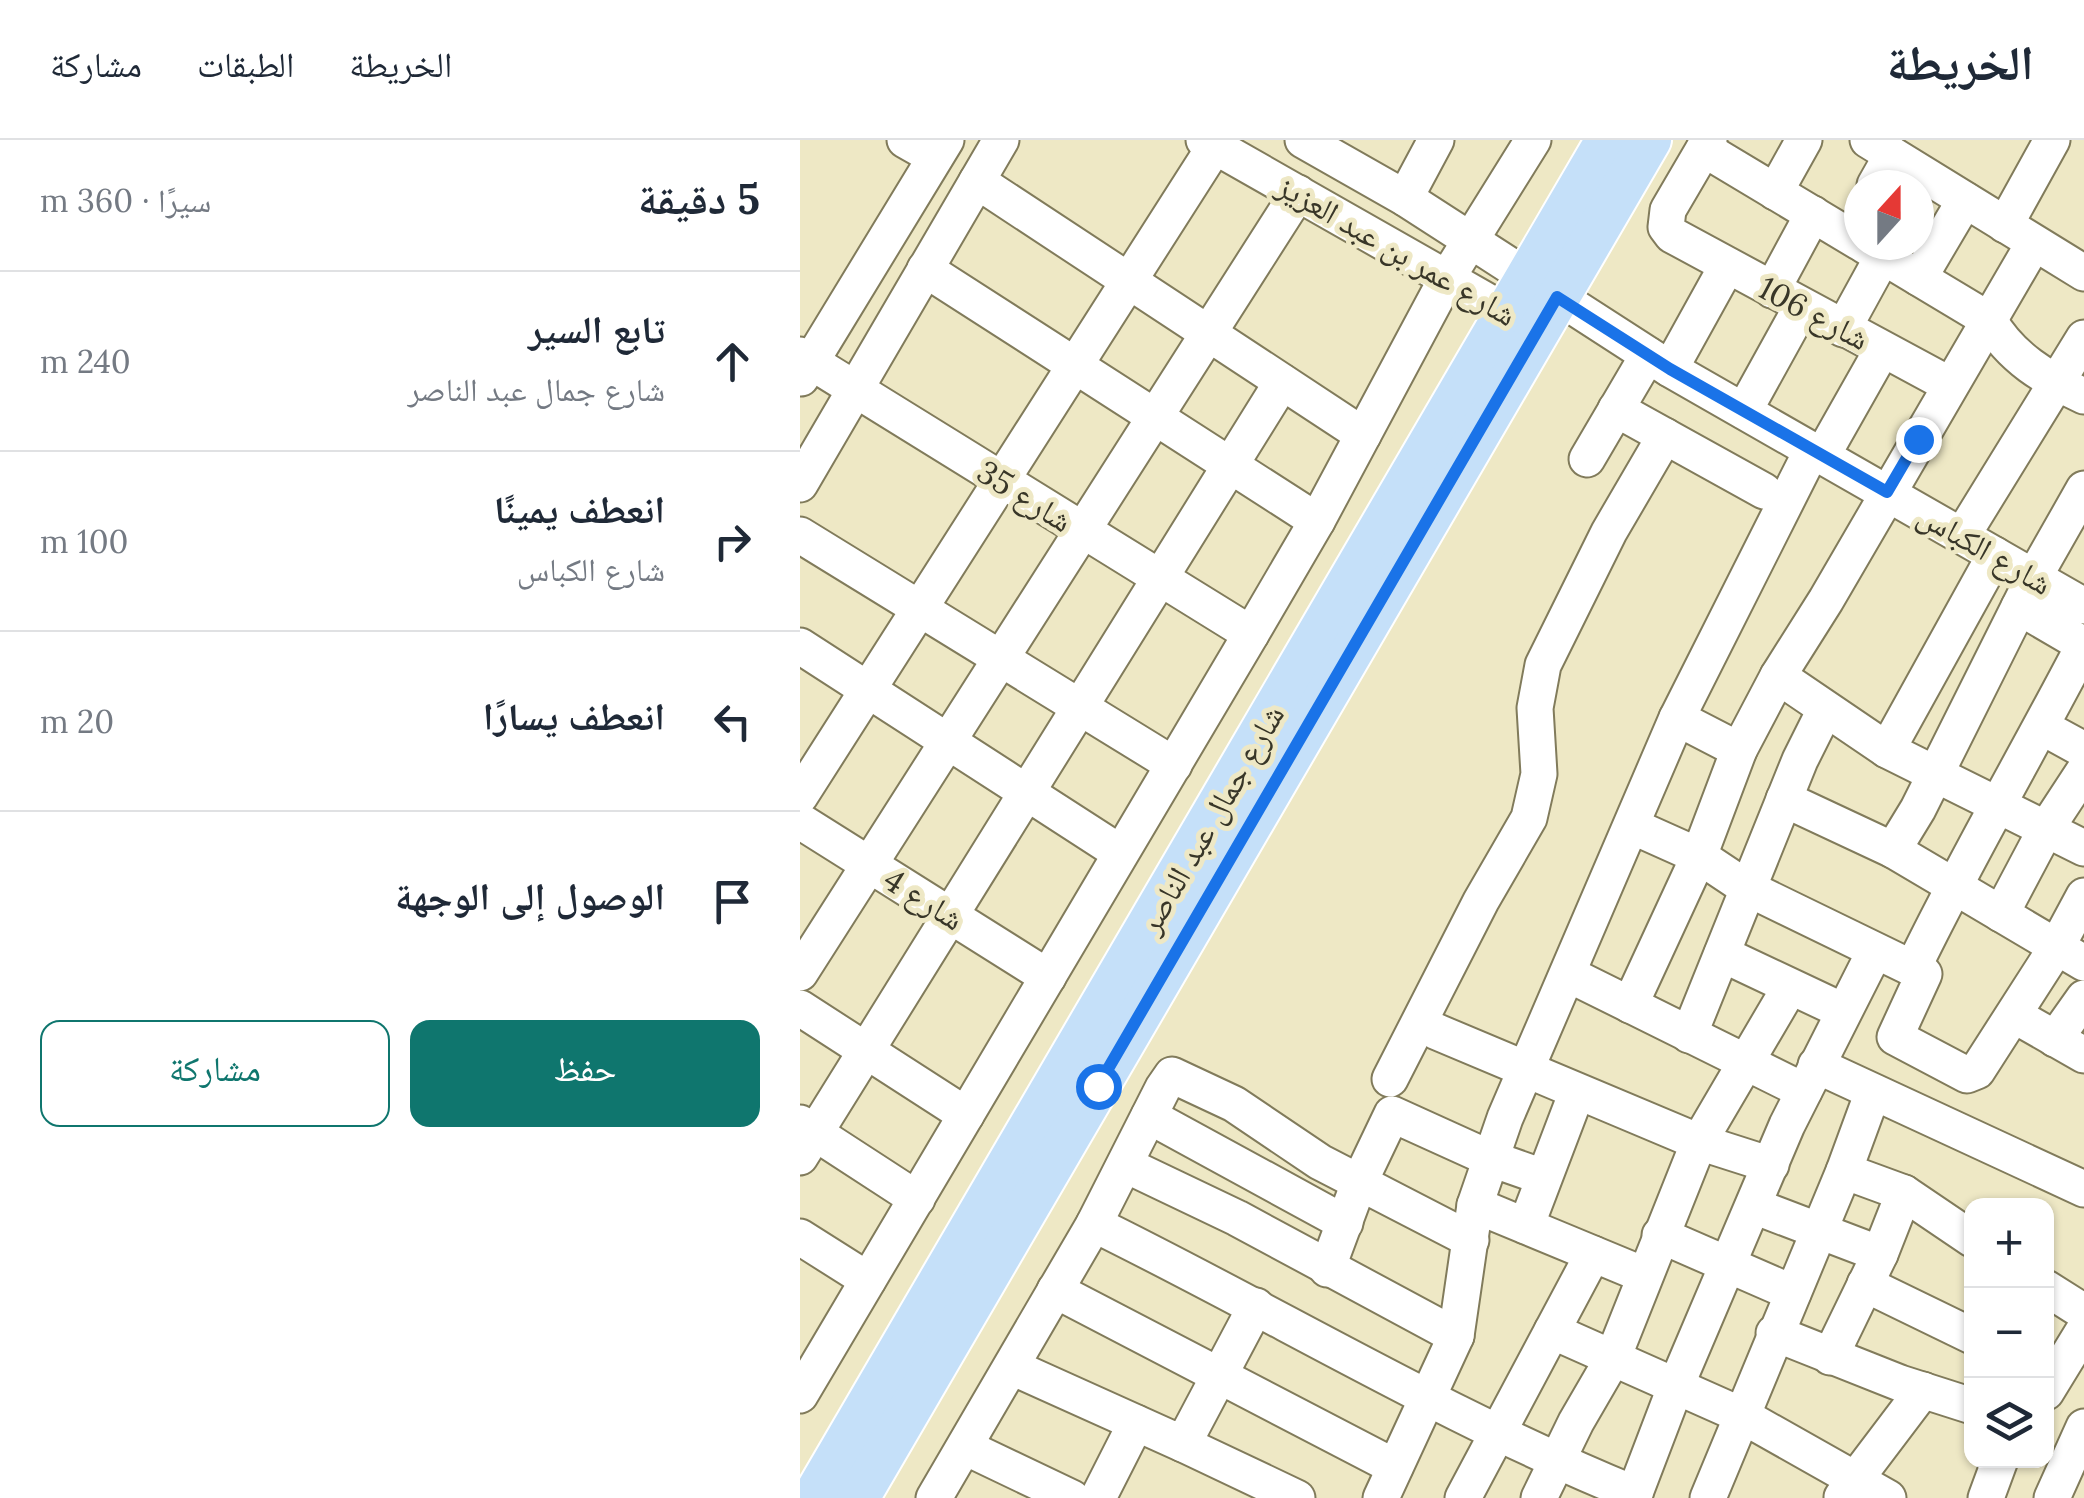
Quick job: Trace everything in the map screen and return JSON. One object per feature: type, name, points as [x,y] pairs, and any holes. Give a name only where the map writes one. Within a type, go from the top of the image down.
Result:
[{"type":"main road","name":"شارع جمال عبد الناصر","points":[[858,1498],[1532,304],[1606,140]]},
{"type":"main road","name":"شارع جمال عبد الناصر","points":[[813,1498],[1532,304],[1650,140]]},
{"type":"street","points":[[800,484],[1001,140]]},
{"type":"street","points":[[1405,198],[1436,140]]},
{"type":"street","points":[[1774,192],[1804,140]]},
{"type":"street","points":[[1630,1005],[1699,856],[1740,750],[1778,676],[1989,320],[2052,140]]},
{"type":"street","points":[[800,796],[1129,281],[1210,143]]},
{"type":"street","name":"شارع عمر بن عبد العزيز","points":[[1210,143],[1447,278],[1532,304]]},
{"type":"street","points":[[805,1377],[917,1199],[1252,634],[1524,143]]},
{"type":"street","points":[[1707,144],[1774,192],[1844,229]]},
{"type":"street","name":"شارع 106","points":[[1707,144],[1665,220],[1678,240],[1950,386]]},
{"type":"street","name":"شارع عمر بن عبد العزيز","points":[[1325,145],[1470,240],[1532,304]]},
{"type":"street","points":[[804,365],[929,146]]},
{"type":"street","points":[[1878,160],[1965,200],[2084,273]]},
{"type":"street","points":[[977,181],[1363,436]]},
{"type":"street","points":[[800,974],[1298,193]]},
{"type":"street","points":[[1919,278],[1965,200]]},
{"type":"street","points":[[1744,411],[1787,298],[1813,214]]},
{"type":"street","points":[[1843,328],[1857,260]]},
{"type":"street","points":[[1893,260],[1989,320],[2022,361],[2070,390]]},
{"type":"street","points":[[1588,459],[1616,409],[1659,362],[1728,266]]},
{"type":"street","points":[[926,269],[1317,521]]},
{"type":"street","name":"شارع الكباس","points":[[1532,304],[1659,362],[1996,555],[2027,592],[2084,645]]},
{"type":"street","points":[[1962,536],[2070,390],[2084,338]]},
{"type":"street","points":[[1054,1290],[1218,1373],[1388,1482],[1456,1336],[1475,1205],[1489,1158],[1678,718],[1817,453],[1882,350]]},
{"type":"street","name":"شارع 35","points":[[804,365],[856,389],[1252,634]]},
{"type":"street","points":[[917,1199],[805,1138],[866,1050],[1282,382]]},
{"type":"street","points":[[1616,409],[1764,491]]},
{"type":"street","points":[[1390,1079],[1481,901],[1529,818],[1539,774],[1535,708],[1542,665],[1610,532],[1666,436]]},
{"type":"street","points":[[1893,850],[2084,489]]},
{"type":"street","points":[[800,535],[1174,765]]},
{"type":"street","points":[[1887,750],[1996,555]]},
{"type":"street","name":"شارع الكباس","points":[[2027,592],[2084,606]]},
{"type":"street","points":[[1912,968],[2084,645]]},
{"type":"street","points":[[800,646],[1120,852]]},
{"type":"street","points":[[1778,676],[1887,750],[2084,848]]},
{"type":"street","points":[[1689,1035],[1746,888],[1825,710]]},
{"type":"street","points":[[1678,718],[1740,750]]},
{"type":"street","points":[[2042,726],[2084,750]]},
{"type":"street","points":[[2000,914],[2046,829],[2084,772]]},
{"type":"street","points":[[1784,798],[1954,883],[2070,955]]},
{"type":"street","name":"شارع 4","points":[[800,822],[1048,977]]},
{"type":"street","points":[[1632,826],[1699,856],[1746,888],[1924,974],[1895,1037],[1967,1076],[1974,1074],[2014,1016],[2070,955],[2084,896]]},
{"type":"street","points":[[1094,1224],[1427,1398],[1557,1463],[1634,1496],[1675,1388],[1771,1165],[1875,950]]},
{"type":"street","points":[[1722,954],[1843,1011]]},
{"type":"street","points":[[1568,974],[1743,1062],[1873,1092],[2084,1189]]},
{"type":"street","points":[[1539,1498],[1612,1360],[1699,1142],[1790,987]]},
{"type":"street","points":[[2014,1016],[2070,1047],[2084,998]]},
{"type":"street","points":[[800,1008],[966,1115]]},
{"type":"street","points":[[1435,1032],[1699,1142],[1771,1165]]},
{"type":"street","points":[[934,1498],[1094,1224],[1168,1078],[1177,1075],[1234,1104],[1320,1162],[1471,1240]]},
{"type":"street","points":[[1526,1226],[1577,1092]]},
{"type":"street","points":[[1715,1495],[1741,1416],[1873,1092]]},
{"type":"street","points":[[1327,1269],[1359,1183],[1392,1114],[1489,1158],[1544,1177]]},
{"type":"street","points":[[1150,1116],[1346,1223]]},
{"type":"street","points":[[1126,1165],[1238,1218],[1456,1336]]},
{"type":"street","points":[[1844,1171],[1904,1193],[1964,1233]]},
{"type":"street","points":[[1830,1357],[1873,1269],[1904,1193]]},
{"type":"street","points":[[1475,1205],[1644,1275]]},
{"type":"street","points":[[1754,1206],[1820,1230],[1964,1331]]},
{"type":"street","points":[[1660,1235],[1793,1293]]},
{"type":"street","points":[[800,1237],[868,1280]]},
{"type":"street","points":[[1464,1498],[1593,1254]]},
{"type":"street","points":[[2054,1293],[2084,1312]]},
{"type":"street","points":[[1183,1444],[1256,1306]]},
{"type":"street","points":[[1552,1330],[1741,1416],[1849,1489],[1888,1498]]},
{"type":"street","points":[[2051,1378],[2084,1330]]},
{"type":"street","points":[[1774,1334],[1964,1403]]},
{"type":"street","points":[[1012,1367],[1297,1498]]},
{"type":"street","points":[[1849,1489],[1923,1390]]},
{"type":"street","points":[[1098,1498],[1136,1424]]},
{"type":"street","points":[[2052,1498],[2073,1435]]},
{"type":"street","points":[[965,1448],[1072,1498]]},
{"type":"route","points":[[1098,1086],[1557,297],[1670,369],[1887,492],[1918,439]]}]
